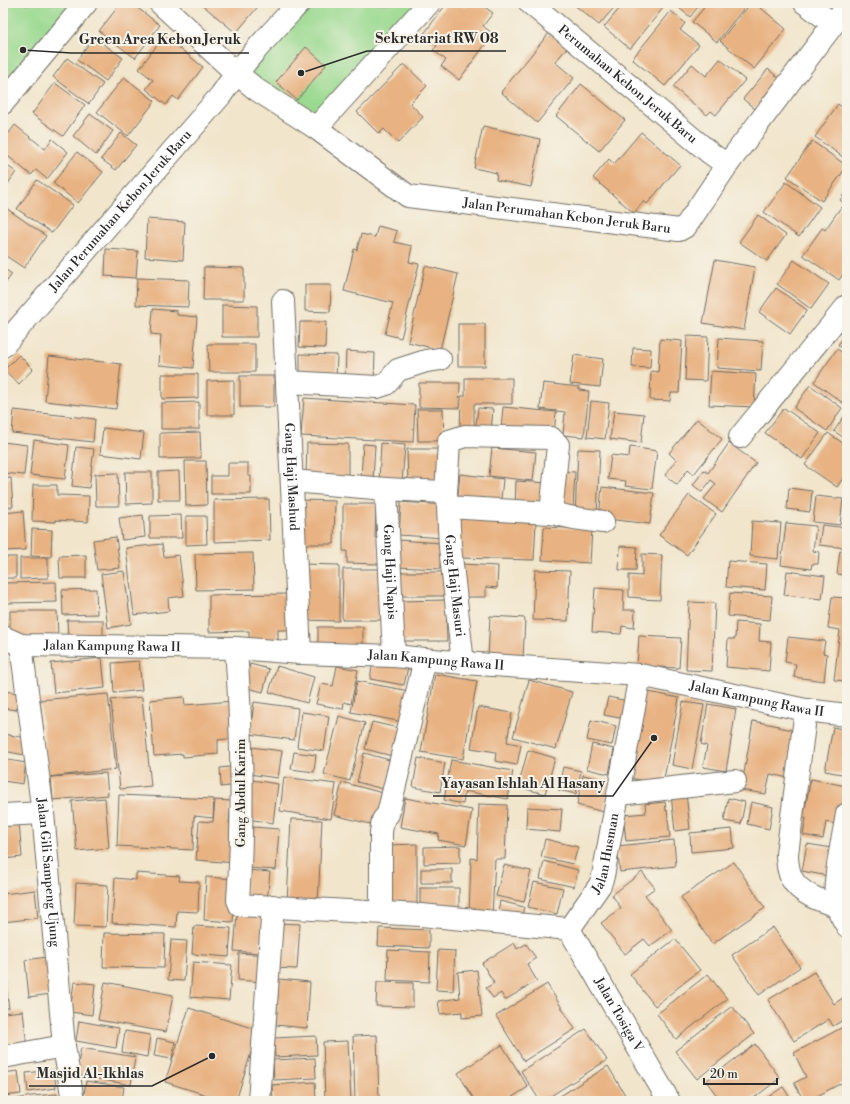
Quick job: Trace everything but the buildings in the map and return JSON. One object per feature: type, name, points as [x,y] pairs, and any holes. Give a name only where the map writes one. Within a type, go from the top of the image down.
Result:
[{"type":"street","points":[[3,103],[86,3]]},
{"type":"street","name":"Jalan Perumahan Kebon Jeruk Baru","points":[[160,3],[236,73],[257,90],[316,128],[408,196],[667,230],[679,230],[686,226],[727,165],[847,6]]},
{"type":"street","name":"Jalan Perumahan Kebon Jeruk Baru","points":[[3,346],[221,95],[236,73],[298,3]]},
{"type":"street","points":[[316,128],[429,3]]},
{"type":"street","name":"Perumahan Kebon Jeruk Baru","points":[[530,3],[710,153],[727,165]]},
{"type":"street","points":[[805,3],[833,24]]},
{"type":"street","name":"Gang Haji Mashud","points":[[283,300],[300,653]]},
{"type":"street","points":[[740,437],[847,306]]},
{"type":"street","points":[[287,382],[377,387],[386,384],[398,370],[426,361],[440,359]]},
{"type":"street","name":"Gang Haji Masuri","points":[[463,663],[450,547],[447,501],[449,441],[465,436],[551,438],[558,444],[551,513]]},
{"type":"street","points":[[292,481],[386,489],[436,491],[443,492],[447,501],[551,513],[602,522]]},
{"type":"street","name":"Gang Haji Napis","points":[[386,489],[394,656]]},
{"type":"street","name":"Jalan Kampung Rawa II","points":[[12,641],[236,648],[300,653],[394,656],[463,663],[640,675],[806,710],[847,715]]},
{"type":"street","name":"Jalan Gili Sampeng Ujung","points":[[12,641],[43,813],[64,1046],[73,1101]]},
{"type":"street","name":"Gang Abdul Karim","points":[[236,648],[241,720],[242,788],[242,838],[239,903],[240,905],[273,906]]},
{"type":"street","points":[[381,902],[381,832],[383,820],[388,814],[425,659]]},
{"type":"street","name":"Jalan Husman","points":[[569,929],[600,885],[603,876],[640,675]]},
{"type":"street","points":[[806,710],[787,854],[788,867],[792,879],[800,889],[819,900],[837,906]]},
{"type":"street","points":[[619,794],[735,781]]},
{"type":"street","points":[[3,816],[43,813]]},
{"type":"street","points":[[847,814],[836,885],[837,906],[847,926]]},
{"type":"street","points":[[259,1101],[273,906],[421,915],[569,929]]},
{"type":"street","name":"Jalan Tosiga V","points":[[569,929],[669,1101]]},
{"type":"street","points":[[3,1057],[64,1046]]},
{"type":"green space","points":[[3,3],[84,3],[3,97]]},
{"type":"green space","points":[[300,3],[420,3],[317,125],[236,73]]},
{"type":"place","name":"Green Area Kebon Jeruk","points":[[23,50]]},
{"type":"place","name":"Sekretariat RW 08","points":[[301,73]]},
{"type":"place","name":"Yayasan Ishlah Al Hasany","points":[[654,738]]},
{"type":"place","name":"Masjid Al-Ikhlas","points":[[212,1056]]}]
